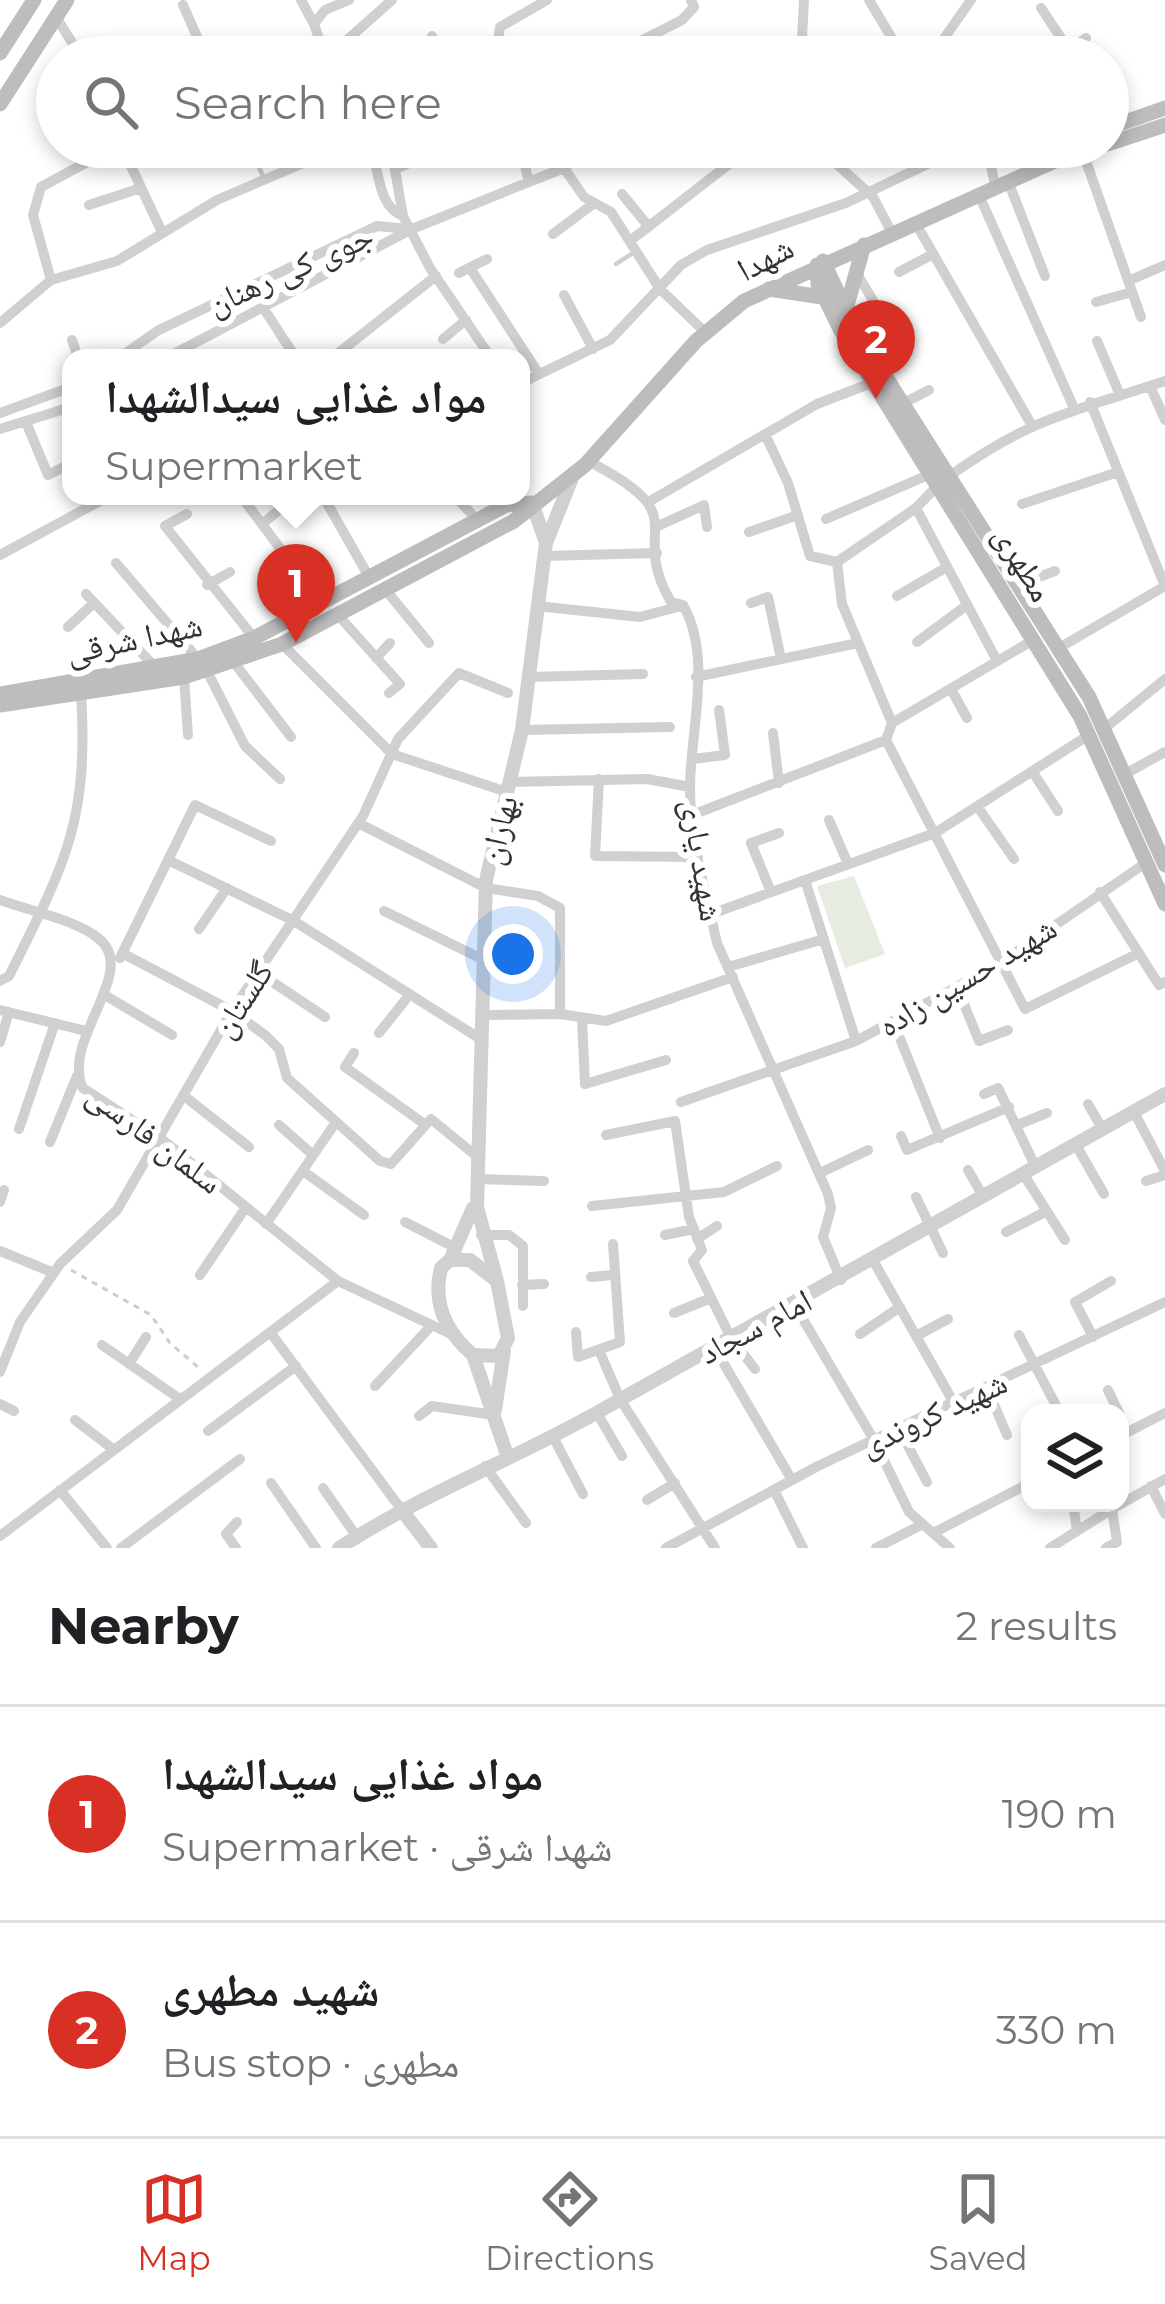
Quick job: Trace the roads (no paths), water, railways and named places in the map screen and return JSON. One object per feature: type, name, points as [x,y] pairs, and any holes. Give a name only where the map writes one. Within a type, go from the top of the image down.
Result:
[{"type":"main road","points":[[0,53],[34,0]]},
{"type":"main road","points":[[43,36],[67,0]]},
{"type":"main road","points":[[0,104],[36,47]]},
{"type":"main road","points":[[1129,120],[1165,107]]},
{"type":"main road","points":[[1129,137],[1165,125]]},
{"type":"main road","name":"شهدا","points":[[532,503],[581,467],[706,333],[766,289],[1036,168]]},
{"type":"main road","points":[[846,309],[864,245]]},
{"type":"main road","name":"مطهری","points":[[820,263],[822,297],[874,382],[1020,584],[1059,649],[1165,904]]},
{"type":"main road","name":"مطهری","points":[[820,263],[1035,639],[1125,774],[1165,865]]},
{"type":"main road","points":[[766,289],[822,297]]},
{"type":"main road","name":"شهدا شرقی","points":[[0,694],[156,668],[233,661],[281,644],[514,521],[532,503]]},
{"type":"main road","name":"شهدا شرقی","points":[[0,705],[184,677],[497,505]]},
{"type":"street","points":[[301,0],[318,36]]},
{"type":"street","points":[[314,24],[325,10],[349,0]]},
{"type":"street","points":[[352,36],[392,0]]},
{"type":"street","points":[[499,36],[500,27],[527,4],[547,0]]},
{"type":"street","points":[[651,36],[682,20],[694,7],[692,0]]},
{"type":"street","points":[[802,36],[804,0]]},
{"type":"street","points":[[946,36],[971,0]]},
{"type":"street","points":[[873,1],[892,36]]},
{"type":"street","points":[[183,5],[197,36]]},
{"type":"street","points":[[1041,8],[1055,36]]},
{"type":"street","points":[[56,16],[68,36]]},
{"type":"street","points":[[51,280],[33,215],[41,187],[78,168]]},
{"type":"street","points":[[130,168],[160,230]]},
{"type":"street","points":[[0,323],[51,280],[117,260],[160,230],[289,168]]},
{"type":"street","points":[[376,168],[384,198],[392,212],[403,216]]},
{"type":"street","points":[[525,168],[528,179]]},
{"type":"street","points":[[412,229],[564,168],[593,204],[611,212],[660,289],[706,333]]},
{"type":"street","points":[[633,246],[724,168]]},
{"type":"street","points":[[843,168],[867,191],[892,233]]},
{"type":"street","points":[[530,376],[593,349],[681,265],[707,250],[867,191],[916,168]]},
{"type":"street","points":[[994,168],[1045,277]]},
{"type":"street","points":[[1090,168],[1141,317]]},
{"type":"street","points":[[396,169],[403,216],[436,277],[485,349]]},
{"type":"street","points":[[89,206],[141,188]]},
{"type":"street","points":[[978,193],[1074,408]]},
{"type":"street","points":[[622,194],[650,227]]},
{"type":"street","points":[[553,234],[593,204]]},
{"type":"street","points":[[915,222],[1031,424]]},
{"type":"street","name":"جوی کی رهنان","points":[[132,349],[157,331],[377,226],[412,229]]},
{"type":"street","name":"جوی کی رهنان","points":[[184,349],[412,229]]},
{"type":"street","points":[[899,272],[933,254]]},
{"type":"street","points":[[487,260],[464,271],[522,349]]},
{"type":"street","points":[[1096,302],[1165,265]]},
{"type":"street","points":[[856,272],[896,339],[908,334]]},
{"type":"street","points":[[344,349],[436,277]]},
{"type":"street","points":[[564,295],[593,349]]},
{"type":"street","points":[[264,308],[290,349]]},
{"type":"street","points":[[443,339],[466,320]]},
{"type":"street","points":[[71,340],[74,349]]},
{"type":"street","points":[[1097,340],[1120,394]]},
{"type":"street","points":[[530,361],[537,370]]},
{"type":"street","points":[[826,520],[941,477],[1031,424],[1165,381]]},
{"type":"street","points":[[545,549],[581,467],[629,482],[650,501],[817,404],[874,382]]},
{"type":"street","points":[[1150,386],[1165,420]]},
{"type":"street","points":[[0,412],[62,390]]},
{"type":"street","points":[[904,403],[929,390]]},
{"type":"street","points":[[1059,649],[1165,586],[1090,402]]},
{"type":"street","points":[[0,429],[62,410]]},
{"type":"street","points":[[26,422],[48,475],[62,468]]},
{"type":"street","points":[[765,434],[810,556],[837,562],[916,508],[941,477]]},
{"type":"street","points":[[1022,504],[1118,472]]},
{"type":"street","name":"شهید یاری","points":[[650,501],[664,590],[671,602],[683,605],[696,650],[690,787],[711,914],[730,972],[820,1173],[831,1208],[823,1237],[841,1281]]},
{"type":"street","points":[[532,503],[545,549]]},
{"type":"street","points":[[0,555],[92,505]]},
{"type":"street","points":[[248,505],[321,603]]},
{"type":"street","points":[[328,505],[370,578]]},
{"type":"street","points":[[463,505],[476,519]]},
{"type":"street","points":[[656,527],[704,505],[707,527]]},
{"type":"street","points":[[916,508],[996,659]]},
{"type":"street","points":[[262,524],[279,510]]},
{"type":"street","points":[[187,514],[165,526],[254,638]]},
{"type":"street","points":[[749,532],[798,515]]},
{"type":"street","points":[[545,549],[657,553]]},
{"type":"street","name":"بهاران","points":[[494,1415],[506,1310],[481,1235],[478,1185],[485,887],[522,730],[545,549]]},
{"type":"street","points":[[837,562],[842,604],[892,723],[886,740],[1025,1009],[1139,953]]},
{"type":"street","points":[[116,563],[203,665],[245,746],[280,779]]},
{"type":"street","points":[[896,596],[947,567]]},
{"type":"street","points":[[1020,584],[1055,571]]},
{"type":"street","points":[[207,584],[230,572]]},
{"type":"street","points":[[385,589],[429,643]]},
{"type":"street","points":[[752,603],[768,597],[781,659]]},
{"type":"street","points":[[68,627],[90,599],[156,668]]},
{"type":"street","points":[[537,606],[640,617],[683,605]]},
{"type":"street","points":[[917,642],[967,605]]},
{"type":"street","points":[[337,614],[400,684],[389,693]]},
{"type":"street","points":[[892,723],[1035,639]]},
{"type":"street","points":[[376,658],[390,643]]},
{"type":"street","points":[[696,677],[858,643]]},
{"type":"street","points":[[281,644],[392,754],[508,787],[599,779],[690,787]]},
{"type":"street","points":[[233,661],[291,737]]},
{"type":"street","name":"گلستان","points":[[0,1372],[20,1322],[57,1268],[117,1210],[232,1011],[358,823],[398,739],[459,674],[508,693]]},
{"type":"street","points":[[528,677],[643,674]]},
{"type":"street","points":[[184,677],[188,735]]},
{"type":"street","points":[[711,914],[935,832],[1096,732],[1165,679]]},
{"type":"street","points":[[952,691],[968,718]]},
{"type":"street","points":[[0,981],[9,976],[67,860],[81,802],[81,693]]},
{"type":"street","points":[[693,759],[725,755],[719,710]]},
{"type":"street","points":[[522,730],[670,728]]},
{"type":"street","points":[[773,734],[778,784]]},
{"type":"street","points":[[692,815],[886,740]]},
{"type":"street","points":[[1125,774],[1165,752]]},
{"type":"street","points":[[1032,771],[1058,811]]},
{"type":"street","points":[[599,779],[593,854],[698,857]]},
{"type":"street","name":"سلمان فارسی","points":[[271,841],[198,804],[86,1031],[77,1076],[82,1088],[158,1138],[338,1281],[451,1334]]},
{"type":"street","points":[[977,806],[1014,859]]},
{"type":"street","points":[[829,820],[848,864]]},
{"type":"street","points":[[358,823],[485,887],[538,896],[560,908],[560,1014]]},
{"type":"street","points":[[771,892],[752,843],[778,832]]},
{"type":"street","points":[[169,860],[294,921],[482,1040]]},
{"type":"street","name":"شهید حسین زاده","points":[[681,1102],[778,1072],[893,1022],[999,964],[1147,862]]},
{"type":"street","points":[[805,880],[856,1041]]},
{"type":"street","points":[[199,929],[227,888]]},
{"type":"street","points":[[1100,892],[1159,985],[1165,982]]},
{"type":"street","points":[[0,900],[96,935],[109,949],[113,971]]},
{"type":"street","points":[[384,911],[482,959]]},
{"type":"street","points":[[482,1015],[560,1014],[606,1022],[824,939]]},
{"type":"street","points":[[122,953],[232,1011],[279,1049],[287,1078],[380,1162],[391,1164],[431,1119],[479,1159]]},
{"type":"street","points":[[259,973],[325,1017]]},
{"type":"street","points":[[957,987],[979,1041],[1008,1030]]},
{"type":"street","points":[[103,994],[172,1035]]},
{"type":"street","points":[[379,1033],[410,994]]},
{"type":"street","points":[[0,1042],[4,1011],[86,1031]]},
{"type":"street","points":[[582,1019],[584,1084],[666,1060]]},
{"type":"street","points":[[893,1022],[940,1138]]},
{"type":"street","points":[[19,1129],[55,1023]]},
{"type":"street","points":[[354,1053],[345,1066],[423,1123]]},
{"type":"street","points":[[50,1142],[77,1076]]},
{"type":"street","points":[[984,1094],[998,1088],[1017,1125],[1047,1211],[1065,1240]]},
{"type":"street","name":"امام سجاد","points":[[339,1548],[401,1508],[597,1413],[841,1281],[1165,1094]]},
{"type":"street","points":[[183,1095],[249,1147]]},
{"type":"street","points":[[1088,1104],[1103,1130]]},
{"type":"street","points":[[901,1136],[908,1150],[1009,1108]]},
{"type":"street","points":[[1134,1112],[1165,1173],[1146,1181]]},
{"type":"street","points":[[1017,1125],[1047,1113]]},
{"type":"street","points":[[606,1136],[674,1121],[702,1250],[693,1261],[731,1338],[755,1369]]},
{"type":"street","points":[[266,1224],[336,1122]]},
{"type":"street","points":[[279,1125],[313,1155]]},
{"type":"street","points":[[1076,1145],[1104,1195]]},
{"type":"street","points":[[820,1173],[868,1150]]},
{"type":"street","points":[[592,1206],[686,1192],[724,1192],[776,1166]]},
{"type":"street","points":[[968,1170],[983,1198]]},
{"type":"street","points":[[303,1171],[364,1216]]},
{"type":"street","points":[[478,1185],[544,1181]]},
{"type":"street","name":"بهاران","points":[[451,1334],[438,1294],[441,1268],[453,1254],[478,1185]]},
{"type":"street","points":[[916,1197],[944,1253]]},
{"type":"street","points":[[200,1275],[246,1207]]},
{"type":"street","points":[[1006,1232],[1047,1211]]},
{"type":"street","points":[[405,1222],[497,1281]]},
{"type":"street","points":[[665,1234],[717,1226]]},
{"type":"street","points":[[481,1235],[509,1235],[523,1246],[523,1306]]},
{"type":"street","points":[[576,1332],[578,1357],[620,1342],[613,1244]]},
{"type":"street","points":[[0,1251],[57,1268]]},
{"type":"street","points":[[874,1262],[954,1403]]},
{"type":"street","points":[[591,1277],[612,1276]]},
{"type":"street","points":[[0,1536],[338,1281]]},
{"type":"street","points":[[1093,1337],[1075,1302],[1111,1282]]},
{"type":"street","points":[[522,1285],[544,1284]]},
{"type":"street","points":[[674,1313],[711,1298]]},
{"type":"street","name":"شهید کروندی","points":[[666,1548],[792,1480],[1165,1302]]},
{"type":"street","points":[[794,1304],[874,1440],[909,1512],[921,1525],[937,1531],[950,1548]]},
{"type":"street","points":[[860,1334],[900,1307]]},
{"type":"street","points":[[916,1336],[948,1319]]},
{"type":"street","points":[[375,1386],[431,1326]]},
{"type":"street","points":[[271,1332],[431,1548]]},
{"type":"street","points":[[451,1334],[473,1355],[488,1360],[504,1351]]},
{"type":"street","points":[[1019,1335],[1056,1404]]},
{"type":"street","points":[[129,1364],[146,1337]]},
{"type":"street","points":[[102,1345],[180,1399]]},
{"type":"street","points":[[714,1347],[792,1480]]},
{"type":"street","points":[[599,1350],[620,1399],[715,1548]]},
{"type":"street","points":[[473,1355],[507,1455]]},
{"type":"street","points":[[208,1431],[296,1366]]},
{"type":"street","points":[[987,1388],[1007,1436]]},
{"type":"street","points":[[1108,1390],[1115,1404]]},
{"type":"street","points":[[0,1404],[14,1411]]},
{"type":"street","points":[[418,1416],[432,1406],[494,1415]]},
{"type":"street","points":[[597,1413],[622,1456]]},
{"type":"street","points":[[1129,1431],[1165,1413]]},
{"type":"street","points":[[76,1419],[113,1448]]},
{"type":"street","points":[[899,1429],[927,1482]]},
{"type":"street","points":[[552,1435],[584,1494]]},
{"type":"street","points":[[121,1548],[240,1460]]},
{"type":"street","points":[[485,1466],[526,1523]]},
{"type":"street","points":[[1129,1499],[1165,1479]]},
{"type":"street","points":[[271,1483],[316,1548]]},
{"type":"street","points":[[647,1500],[675,1483]]},
{"type":"street","points":[[1151,1486],[1165,1514]]},
{"type":"street","points":[[323,1488],[357,1537]]},
{"type":"street","points":[[937,1531],[1021,1488]]},
{"type":"street","points":[[60,1490],[107,1548]]},
{"type":"street","points":[[774,1490],[803,1548]]},
{"type":"street","points":[[1074,1512],[1077,1531]]},
{"type":"street","points":[[1050,1548],[1107,1512]]},
{"type":"street","points":[[1106,1548],[1117,1542],[1112,1512]]},
{"type":"street","points":[[236,1548],[226,1534],[237,1522]]},
{"type":"street","points":[[875,1548],[921,1525]]},
{"type":"lane","points":[[259,168],[264,178]]},
{"type":"lane","points":[[616,264],[633,246]]},
{"type":"place","name":"شهید مطهری","points":[[876,399]]},
{"type":"place","name":"مواد غذایی سیدالشهدا","points":[[296,643]]}]
